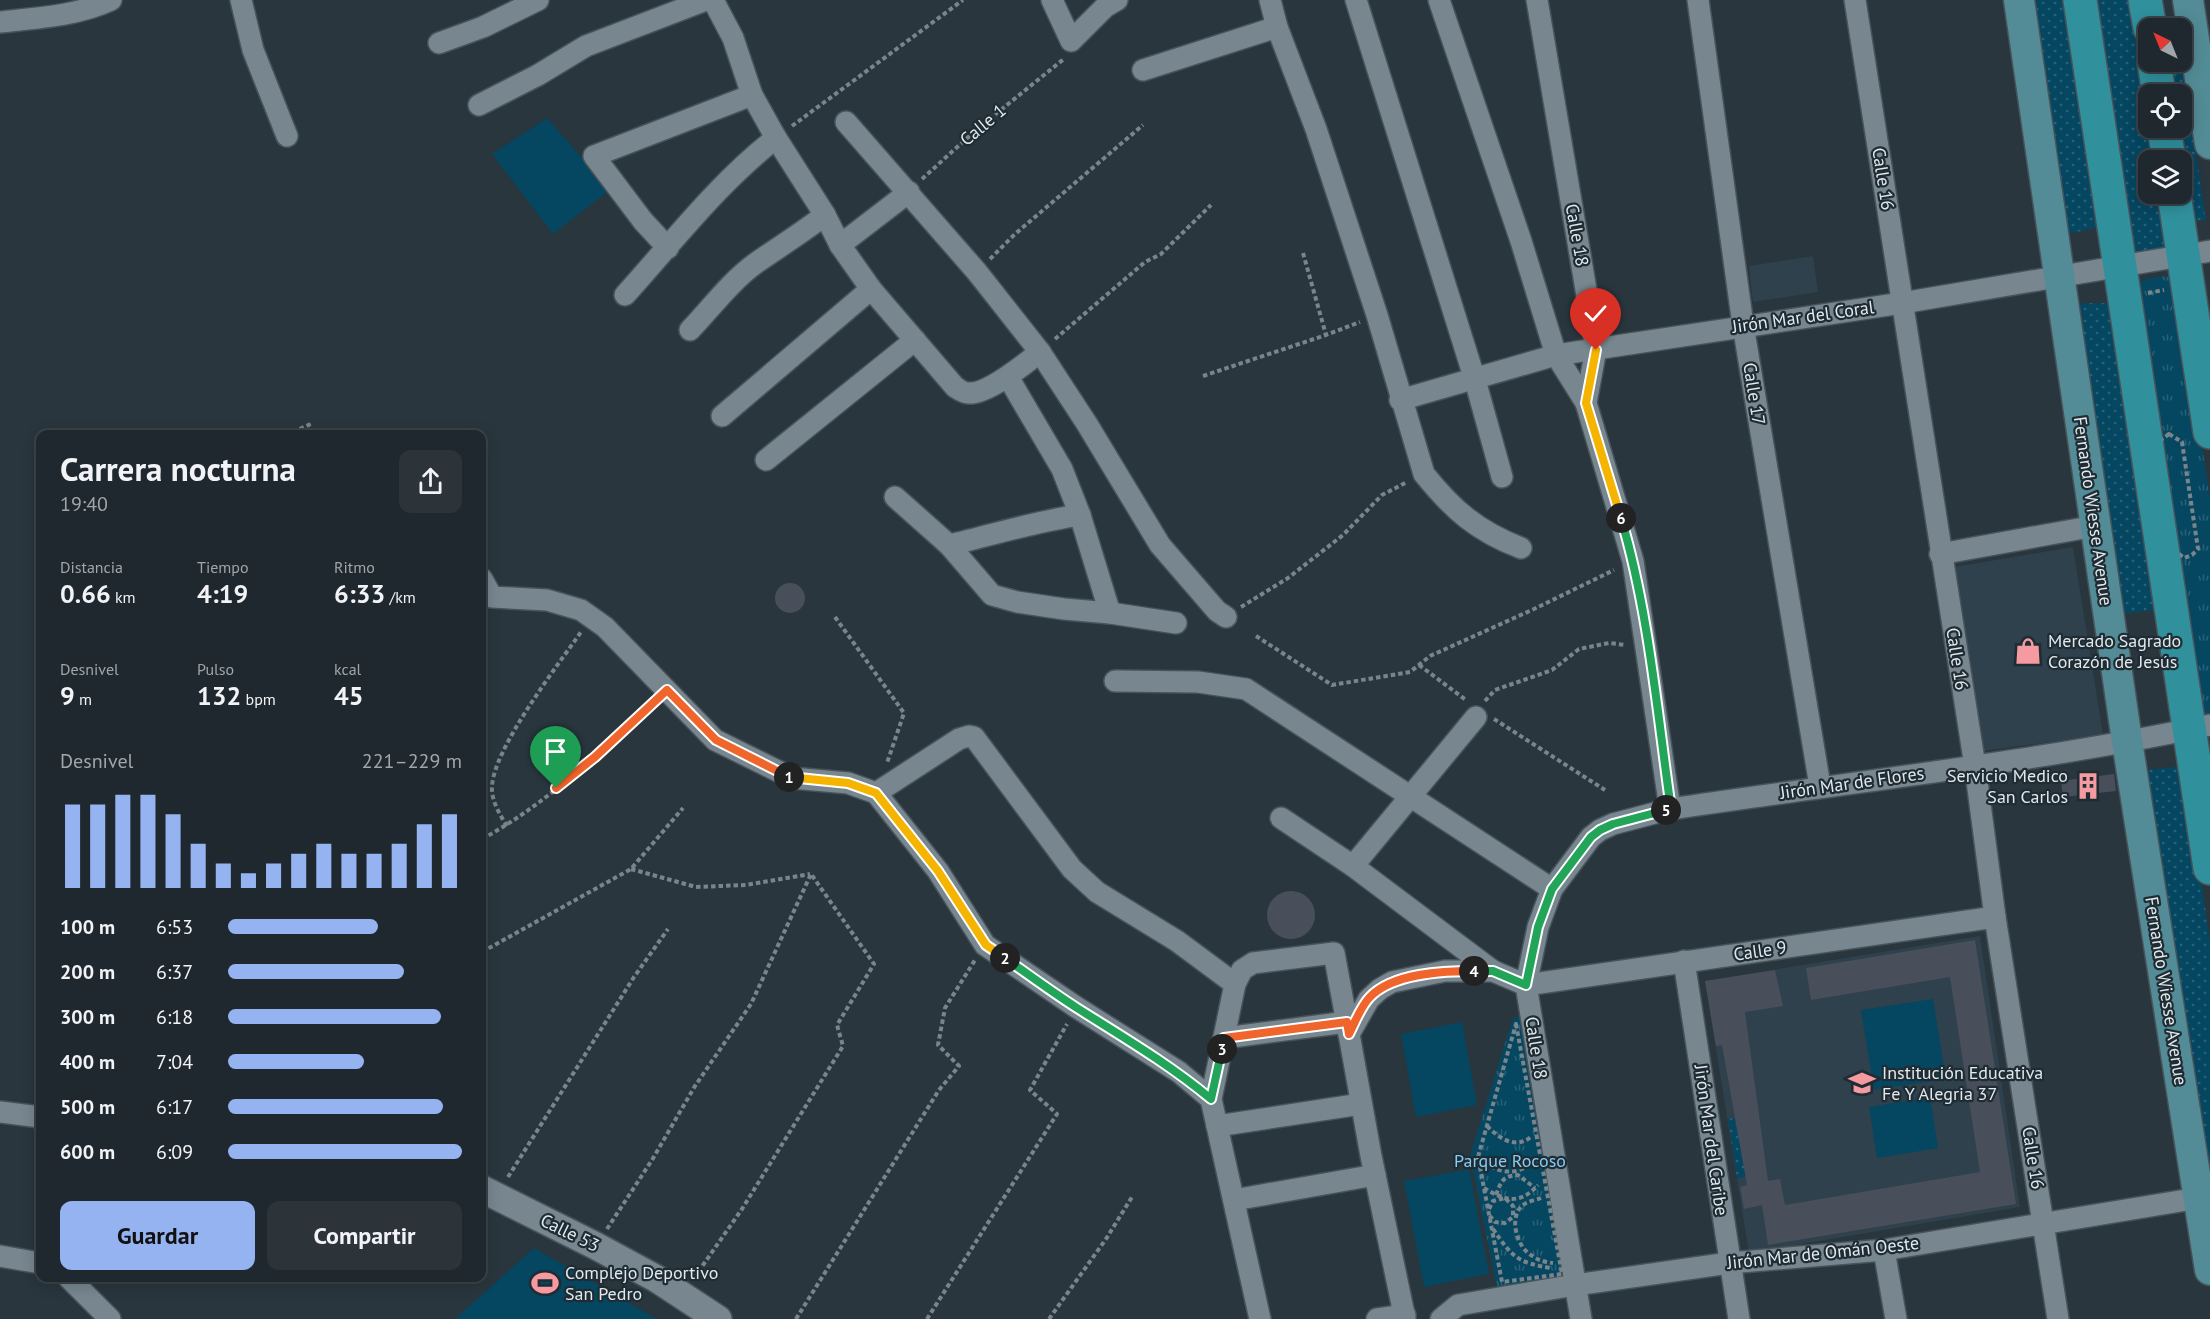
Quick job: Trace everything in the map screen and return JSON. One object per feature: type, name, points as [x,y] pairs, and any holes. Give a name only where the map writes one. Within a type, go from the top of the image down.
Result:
[{"type":"main road","name":"Fernando Wiesse Avenue","points":[[2019,0],[2127,741],[2204,1197],[2210,1270]]},
{"type":"main road","points":[[2080,0],[2121,266],[2199,727],[2210,868]]},
{"type":"main road","points":[[2145,0],[2148,18]]},
{"type":"main road","points":[[2188,0],[2210,144]]},
{"type":"main road","points":[[2178,204],[2197,254],[2210,432]]},
{"type":"street","points":[[0,22],[65,14],[98,6],[111,0]]},
{"type":"street","points":[[241,0],[253,50],[287,136]]},
{"type":"street","points":[[440,43],[483,27],[538,0]]},
{"type":"street","points":[[479,105],[538,75],[586,46],[706,0]]},
{"type":"street","points":[[713,0],[733,38],[752,95],[776,138],[825,215],[840,245],[871,289],[955,387],[968,394],[1008,377],[1040,352]]},
{"type":"street","points":[[1052,0],[1071,41],[1105,8],[1117,0]]},
{"type":"street","points":[[1270,0],[1277,27],[1316,129],[1377,315],[1400,400],[1424,474],[1441,495],[1474,526],[1496,539],[1521,548]]},
{"type":"street","points":[[1356,0],[1475,380],[1502,477]]},
{"type":"street","points":[[1439,0],[1521,241],[1556,355],[1586,403]]},
{"type":"street","name":"Calle 18","points":[[1537,0],[1596,350],[1586,403],[1633,561],[1671,809],[1600,830],[1591,837],[1552,889],[1538,927],[1526,985],[1565,1273],[1581,1319]]},
{"type":"street","name":"Calle 17","points":[[1698,0],[1743,325],[1820,786]]},
{"type":"street","name":"Calle 16","points":[[1855,0],[1975,766],[1995,917],[2058,1319]]},
{"type":"street","points":[[1143,70],[1277,27]]},
{"type":"street","points":[[668,248],[643,221],[594,156],[752,95]]},
{"type":"street","points":[[846,122],[977,272],[1040,352],[1160,544],[1217,611],[1226,617]]},
{"type":"street","points":[[624,295],[731,177],[776,138]]},
{"type":"street","points":[[840,245],[909,192]]},
{"type":"street","points":[[690,330],[755,264],[825,215]]},
{"type":"street","name":"Jirón Mar del Coral","points":[[1400,400],[1556,355],[1743,325],[1902,303],[2197,254]]},
{"type":"street","points":[[722,416],[871,289]]},
{"type":"street","points":[[766,460],[915,340]]},
{"type":"street","points":[[1008,377],[1062,469],[1080,515],[1110,613]]},
{"type":"street","points":[[895,497],[949,545],[992,594],[1017,602],[1176,623]]},
{"type":"street","points":[[949,545],[1021,528],[1047,519],[1080,515]]},
{"type":"street","points":[[1940,554],[2095,526]]},
{"type":"street","points":[[486,586],[492,597],[548,600],[581,610],[605,627],[716,740],[792,778],[848,783],[876,793],[938,871],[986,945],[1076,1007],[1118,1031],[1179,1072],[1211,1099]]},
{"type":"street","points":[[1115,681],[1198,682],[1246,689],[1552,889]]},
{"type":"street","points":[[1353,866],[1479,709]]},
{"type":"street","name":"Jirón Mar de Flores","points":[[1671,809],[1820,786],[1975,766],[2199,727]]},
{"type":"street","points":[[876,793],[959,739],[974,737],[1072,869],[1096,892],[1177,941],[1235,984]]},
{"type":"street","points":[[1281,818],[1353,866],[1493,971],[1526,985]]},
{"type":"street","name":"Calle 9","points":[[1526,985],[1995,917]]},
{"type":"street","points":[[1260,1319],[1211,1099],[1235,984],[1242,970],[1253,963],[1334,953],[1361,1104],[1405,1317],[1377,1319]]},
{"type":"street","name":"Jirón Mar del Caribe","points":[[1684,961],[1739,1319]]},
{"type":"street","points":[[1348,1028],[1368,999],[1392,982],[1444,971],[1493,971]]},
{"type":"street","points":[[1224,1038],[1348,1028]]},
{"type":"street","points":[[1217,1126],[1361,1104]]},
{"type":"street","points":[[0,1112],[36,1116]]},
{"type":"street","points":[[1234,1200],[1375,1175]]},
{"type":"street","name":"Calle 53","points":[[486,1191],[657,1279],[718,1319]]},
{"type":"street","name":"Jirón Mar de Omán Oeste","points":[[1441,1319],[1458,1305],[1565,1273],[1729,1263],[1884,1250],[2204,1197]]},
{"type":"street","points":[[1884,1250],[1896,1319]]},
{"type":"street","points":[[0,1256],[36,1262]]},
{"type":"street","points":[[73,1282],[110,1319]]},
{"type":"path","points":[[776,138],[963,0]]},
{"type":"path","name":"Calle 1","points":[[909,192],[976,130],[1065,59],[1071,41]]},
{"type":"path","points":[[977,272],[1015,234],[1143,124]]},
{"type":"path","points":[[1040,352],[1145,262],[1161,254],[1211,205]]},
{"type":"path","points":[[1303,253],[1326,335]]},
{"type":"path","points":[[2140,294],[2169,289]]},
{"type":"path","points":[[1203,376],[1326,335],[1377,315]]},
{"type":"path","points":[[297,430],[313,423]]},
{"type":"path","points":[[2169,434],[2182,442],[2198,549],[2192,555],[2184,558],[2176,551]]},
{"type":"path","points":[[1226,617],[1288,578],[1343,535],[1382,495],[1424,474]]},
{"type":"path","points":[[1256,636],[1332,685],[1410,672],[1430,656],[1633,561]]},
{"type":"path","points":[[835,617],[904,713],[876,793]]},
{"type":"path","points":[[507,826],[498,811],[492,788],[498,763],[533,701],[583,628]]},
{"type":"path","points":[[1479,709],[1495,690],[1552,670],[1579,649],[1609,642],[1648,648]]},
{"type":"path","points":[[1418,665],[1479,709],[1605,790]]},
{"type":"path","points":[[486,837],[507,826],[595,757],[667,690]]},
{"type":"path","points":[[486,950],[631,869],[683,808]]},
{"type":"path","points":[[631,869],[696,887],[746,885],[811,874]]},
{"type":"path","points":[[596,1246],[652,1160],[695,1086],[752,1004],[811,874]]},
{"type":"path","points":[[681,1296],[742,1209],[843,1046],[837,1025],[874,964],[811,874]]},
{"type":"path","points":[[519,1158],[634,977],[668,928]]},
{"type":"path","points":[[796,1319],[939,1090],[959,1066],[938,1045],[945,1008],[964,975],[986,945]]},
{"type":"path","points":[[927,1319],[1057,1114],[1030,1090],[1076,1007]]},
{"type":"path","points":[[1516,1024],[1544,1178],[1565,1273],[1502,1282],[1488,1212],[1478,1157],[1516,1024]]},
{"type":"path","points":[[1487,1126],[1506,1141],[1517,1143],[1526,1141],[1536,1133]]},
{"type":"path","points":[[1478,1157],[1490,1167],[1503,1172],[1528,1167],[1540,1155]]},
{"type":"path","points":[[1496,1195],[1500,1183],[1508,1176],[1518,1175],[1535,1188]]},
{"type":"path","points":[[1488,1212],[1493,1201],[1522,1198],[1544,1178]]},
{"type":"path","points":[[1484,1187],[1505,1198],[1514,1206],[1513,1216],[1505,1223],[1495,1222],[1488,1212]]},
{"type":"path","points":[[1049,1319],[1106,1239],[1132,1197]]},
{"type":"path","points":[[1548,1197],[1524,1205],[1518,1212],[1515,1223],[1524,1250],[1565,1273]]},
{"type":"path","points":[[1491,1226],[1511,1253],[1522,1262],[1565,1273]]},
{"type":"shaded area","points":[[1813,256],[1818,292],[1753,302],[1749,266]]},
{"type":"shaded area","name":"Mercado Sagrado Corazón de Jesús","points":[[2073,547],[2103,735],[1982,751],[1954,567]]},
{"type":"shaded area","name":"Institución Educativa Fe Y Alegria 37","points":[[1980,936],[2020,1207],[1749,1253],[1705,981]]},
{"type":"green space","points":[[2027,0],[2065,0],[2101,221],[2094,228],[2064,235]]},
{"type":"green space","points":[[2094,0],[2132,0],[2138,37],[2138,72],[2144,72],[2146,84],[2138,84],[2138,138],[2155,138],[2156,150],[2138,150],[2138,204],[2164,204],[2168,249],[2136,252],[2130,242]]},
{"type":"green space","points":[[2170,72],[2184,72],[2185,84],[2171,84]]},
{"type":"green space","points":[[547,118],[610,190],[553,234],[492,154]]},
{"type":"green space","points":[[2192,128],[2206,220],[2193,221],[2190,204],[2192,150],[2182,150],[2180,138],[2192,138]]},
{"type":"green space","points":[[2166,276],[2174,281],[2179,295],[2210,499],[2210,719],[2204,720],[2139,283],[2148,278]]},
{"type":"green space","points":[[2083,303],[2114,303],[2156,610],[2122,614],[2075,309]]},
{"type":"green space","points":[[2184,766],[2210,941],[2210,1166],[2205,1167],[2146,770]]},
{"type":"green space","points":[[1933,999],[1946,1079],[1874,1090],[1861,1010]]},
{"type":"green space","name":"Parque Rocoso","points":[[1523,1016],[1568,1279],[1497,1287],[1470,1156],[1513,1018]]},
{"type":"green space","points":[[1462,1022],[1477,1105],[1416,1117],[1401,1034]]},
{"type":"green space","points":[[1930,1097],[1938,1148],[1877,1158],[1869,1107]]},
{"type":"green space","points":[[1735,1118],[1746,1176],[1737,1179],[1728,1119]]},
{"type":"green space","points":[[1469,1169],[1489,1274],[1424,1287],[1404,1181]]},
{"type":"green space","name":"Complejo Deportivo San Pedro","points":[[534,1248],[657,1319],[455,1319]]},
{"type":"building","points":[[790,583],[801,587],[805,598],[801,609],[790,613],[779,609],[775,598],[779,587]]},
{"type":"building","name":"Servicio Medico San Carlos","points":[[2114,774],[2116,791],[2063,797],[2061,781]]},
{"type":"building","points":[[1286,891],[1296,891],[1311,901],[1315,915],[1314,924],[1305,935],[1296,939],[1286,939],[1271,929],[1267,920],[1267,910],[1277,895]]},
{"type":"building","points":[[1975,940],[2016,1204],[1768,1245],[1762,1205],[1744,1209],[1740,1187],[1747,1185],[1722,1045],[1716,1046],[1705,981],[1775,970],[1783,1006],[1745,1012],[1768,1181],[1780,1179],[1785,1205],[1980,1172],[1950,977],[1811,1000],[1806,968]]},
{"type":"place","name":"Mercado Sagrado Corazón de Jesús","points":[[2028,651]]},
{"type":"place","name":"Servicio Medico San Carlos","points":[[2088,786]]},
{"type":"place","name":"Institución Educativa Fe Y Alegria 37","points":[[1862,1083]]},
{"type":"place","name":"Complejo Deportivo San Pedro","points":[[545,1283]]},
{"type":"route","points":[[556,788],[595,757],[667,690],[716,740],[792,778],[848,783],[876,793],[938,871],[986,945],[1076,1007],[1118,1031],[1179,1072],[1211,1099],[1224,1038],[1347,1022],[1349,1034],[1368,999],[1380,989],[1392,982],[1444,971],[1493,971],[1526,985],[1538,927],[1552,889],[1591,837],[1613,824],[1671,809],[1633,561],[1586,403],[1596,350]]}]
